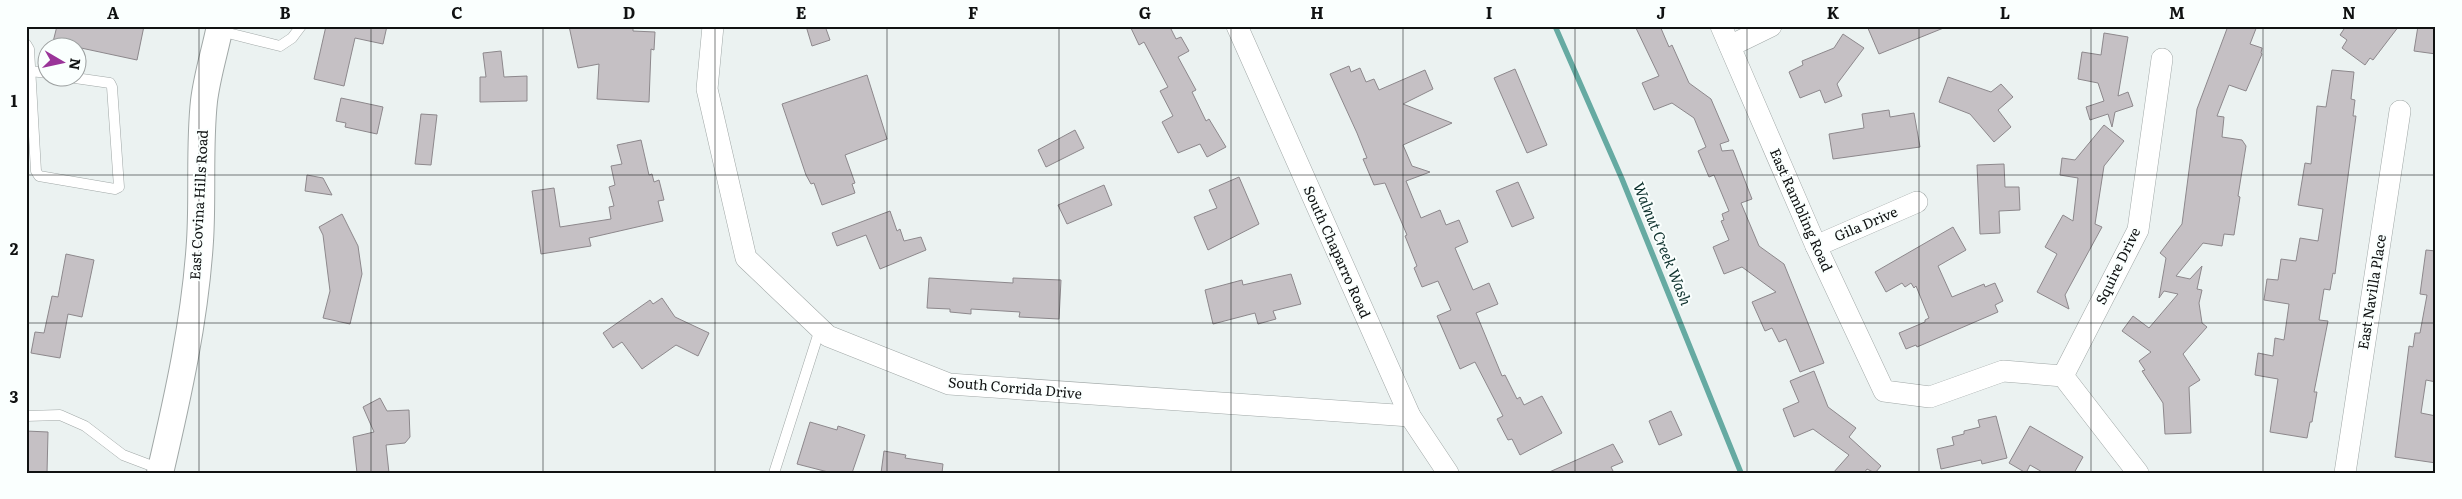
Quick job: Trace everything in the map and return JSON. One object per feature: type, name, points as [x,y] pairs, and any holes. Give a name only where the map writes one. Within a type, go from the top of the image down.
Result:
[{"type":"street","name":"South Corrida Drive","points":[[713,26],[708,89],[746,258],[828,336],[948,384],[1410,416]]},
{"type":"street","name":"South Chaparro Road","points":[[1237,26],[1410,416],[1448,473]]},
{"type":"street","name":"East Rambling Road","points":[[1721,26],[1816,246],[1884,391],[1930,397],[2003,371],[2063,376]]},
{"type":"street","points":[[1730,46],[1771,26]]},
{"type":"street","name":"East Covina Hills Road","points":[[160,471],[185,365],[193,308],[200,240],[200,171],[204,99],[219,28]]},
{"type":"street","name":"Squire Drive","points":[[2063,376],[2138,230],[2162,59]]},
{"type":"street","name":"East Navilla Place","points":[[2345,473],[2400,111]]},
{"type":"street","name":"Gila Drive","points":[[1816,246],[1917,202]]},
{"type":"street","points":[[2063,376],[2138,473]]},
{"type":"lane","points":[[219,28],[280,46],[292,38],[301,26]]},
{"type":"lane","points":[[26,44],[30,71],[36,171],[39,176],[115,189],[119,187],[112,87],[110,83],[88,80]]},
{"type":"lane","points":[[30,71],[38,72]]},
{"type":"lane","points":[[774,473],[820,329]]},
{"type":"lane","points":[[26,416],[60,415],[85,426],[123,456],[160,471]]},
{"type":"building","points":[[57,26],[144,26],[137,60],[88,50],[88,38],[54,38]]},
{"type":"building","points":[[326,26],[387,26],[383,44],[355,38],[344,86],[314,79]]},
{"type":"building","points":[[569,26],[633,26],[633,31],[655,32],[654,50],[651,49],[649,102],[597,99],[599,64],[578,68]]},
{"type":"building","points":[[806,26],[825,26],[830,40],[812,46]]},
{"type":"building","points":[[1130,26],[1176,26],[1171,29],[1176,39],[1181,37],[1189,51],[1178,57],[1196,90],[1192,92],[1206,121],[1209,119],[1226,147],[1207,157],[1200,144],[1178,153],[1162,122],[1173,116],[1160,91],[1168,87],[1144,42],[1139,45]]},
{"type":"building","points":[[1635,26],[1660,26],[1669,47],[1672,45],[1689,83],[1711,99],[1729,141],[1720,144],[1722,151],[1733,150],[1752,199],[1741,203],[1759,246],[1784,264],[1824,363],[1800,372],[1786,339],[1779,342],[1772,328],[1765,331],[1752,302],[1776,292],[1742,267],[1724,274],[1713,247],[1729,240],[1721,221],[1724,220],[1722,214],[1729,211],[1714,175],[1709,177],[1698,151],[1706,147],[1694,118],[1672,103],[1654,110],[1642,83],[1659,76]]},
{"type":"building","points":[[1867,26],[1946,26],[1946,27],[1879,54]]},
{"type":"building","points":[[2228,26],[2257,26],[2250,44],[2262,48],[2262,54],[2246,91],[2229,85],[2217,116],[2224,117],[2222,137],[2242,140],[2246,146],[2238,196],[2240,197],[2234,235],[2224,234],[2222,246],[2203,243],[2176,276],[2190,279],[2202,266],[2197,289],[2202,290],[2199,303],[2202,323],[2207,327],[2183,354],[2200,380],[2189,387],[2191,433],[2165,434],[2163,403],[2142,371],[2145,370],[2139,361],[2151,352],[2122,331],[2133,316],[2149,328],[2178,294],[2164,291],[2159,298],[2166,258],[2160,253],[2182,224],[2197,109]]},
{"type":"building","points":[[2346,26],[2399,26],[2373,60],[2370,58],[2365,65],[2342,48],[2347,40],[2340,35]]},
{"type":"building","points":[[2418,26],[2436,26],[2436,54],[2414,51]]},
{"type":"building","points":[[2104,33],[2128,37],[2118,96],[2128,92],[2133,106],[2115,112],[2112,127],[2108,114],[2090,120],[2086,107],[2104,101],[2098,83],[2078,79],[2082,52],[2101,55]]},
{"type":"building","points":[[1843,34],[1864,48],[1837,84],[1842,96],[1825,103],[1820,90],[1800,98],[1789,72],[1803,65],[1802,61],[1834,48]]},
{"type":"building","points":[[501,51],[504,77],[527,76],[527,101],[480,102],[480,77],[486,77],[483,53]]},
{"type":"building","points":[[1349,66],[1351,72],[1360,68],[1366,82],[1374,79],[1379,90],[1425,70],[1433,89],[1403,104],[1452,123],[1403,145],[1412,166],[1430,172],[1406,181],[1421,218],[1440,210],[1446,225],[1459,220],[1468,242],[1455,248],[1473,290],[1489,283],[1498,304],[1476,313],[1502,376],[1505,375],[1517,399],[1520,397],[1524,405],[1542,396],[1562,433],[1520,455],[1512,439],[1508,440],[1497,419],[1503,416],[1475,362],[1460,369],[1437,316],[1451,310],[1438,281],[1422,287],[1414,268],[1417,266],[1405,236],[1407,235],[1385,183],[1374,185],[1363,159],[1367,158],[1330,74]]},
{"type":"building","points":[[1515,69],[1547,145],[1527,153],[1494,78]]},
{"type":"building","points":[[2332,70],[2354,72],[2351,99],[2355,100],[2353,116],[2356,116],[2335,274],[2333,273],[2330,290],[2324,289],[2319,320],[2328,321],[2314,392],[2317,392],[2312,422],[2310,422],[2307,438],[2270,432],[2278,379],[2255,375],[2258,353],[2273,356],[2275,338],[2284,340],[2289,304],[2264,300],[2267,279],[2278,280],[2281,259],[2296,261],[2300,238],[2318,241],[2323,209],[2298,205],[2305,163],[2311,164],[2317,106],[2326,107]]},
{"type":"building","points":[[867,75],[887,139],[845,155],[855,183],[852,184],[855,193],[822,205],[814,183],[811,184],[806,175],[782,104]]},
{"type":"building","points":[[1948,77],[1991,92],[2001,84],[2013,97],[1998,110],[2011,127],[1994,142],[1970,114],[1939,102]]},
{"type":"building","points":[[341,98],[383,107],[377,134],[345,127],[346,123],[336,121]]},
{"type":"building","points":[[1889,110],[1890,117],[1914,113],[1920,147],[1833,159],[1829,134],[1864,128],[1862,114]]},
{"type":"building","points":[[421,114],[437,115],[431,165],[415,164]]},
{"type":"building","points":[[2104,125],[2124,141],[2104,166],[2095,224],[2102,227],[2065,295],[2069,309],[2037,292],[2057,254],[2045,247],[2063,215],[2073,221],[2078,178],[2060,175],[2062,158],[2075,160]]},
{"type":"building","points":[[1075,130],[1084,148],[1046,167],[1038,150]]},
{"type":"building","points":[[641,140],[649,175],[652,174],[654,182],[659,180],[664,200],[658,201],[663,221],[589,238],[591,246],[541,254],[532,191],[554,188],[560,227],[611,219],[609,207],[614,206],[609,187],[615,185],[611,166],[622,164],[617,145]]},
{"type":"building","points":[[2004,164],[2005,187],[2019,187],[2020,210],[1999,211],[2000,233],[1980,234],[1977,165]]},
{"type":"building","points":[[307,175],[323,178],[332,195],[305,191]]},
{"type":"building","points":[[1239,177],[1259,224],[1208,250],[1194,217],[1217,208],[1209,190]]},
{"type":"building","points":[[1518,182],[1534,218],[1512,227],[1496,191]]},
{"type":"building","points":[[1104,185],[1112,205],[1067,224],[1058,205]]},
{"type":"building","points":[[890,211],[897,231],[900,229],[904,241],[921,237],[926,250],[880,269],[866,235],[837,246],[832,233]]},
{"type":"building","points":[[342,214],[358,246],[362,274],[350,324],[323,318],[330,291],[323,235],[319,227]]},
{"type":"building","points":[[1953,227],[1966,250],[1938,266],[1952,297],[1984,284],[1985,287],[1995,283],[2003,301],[1995,305],[1998,312],[1917,347],[1916,345],[1906,349],[1899,333],[1925,322],[1929,318],[1916,286],[1914,288],[1911,283],[1905,287],[1902,283],[1886,292],[1875,272]]},
{"type":"building","points":[[2426,250],[2436,251],[2436,382],[2426,380],[2421,413],[2436,416],[2436,463],[2395,457],[2409,346],[2413,347],[2415,333],[2420,333],[2427,295],[2420,294]]},
{"type":"building","points":[[66,254],[94,260],[82,317],[68,314],[60,358],[31,353],[35,332],[44,333],[52,296],[58,297]]},
{"type":"building","points":[[1291,274],[1301,304],[1273,311],[1276,319],[1258,324],[1255,313],[1213,324],[1205,290],[1242,280],[1243,285]]},
{"type":"building","points":[[929,278],[1013,283],[1013,278],[1061,280],[1059,319],[1019,317],[1020,312],[971,309],[971,314],[950,312],[950,309],[927,308]]},
{"type":"building","points":[[662,298],[675,317],[709,333],[698,356],[676,345],[642,369],[622,342],[613,348],[603,333],[650,300],[653,304]]},
{"type":"building","points":[[1814,371],[1828,407],[1856,428],[1849,437],[1881,466],[1875,473],[1867,469],[1864,473],[1833,473],[1849,455],[1813,429],[1794,437],[1783,409],[1799,402],[1790,381]]},
{"type":"building","points":[[380,398],[387,411],[409,410],[410,437],[405,443],[386,445],[389,473],[357,473],[353,437],[374,432],[363,407]]},
{"type":"building","points":[[1671,411],[1682,435],[1659,445],[1649,421]]},
{"type":"building","points":[[1996,416],[2007,458],[1982,464],[1981,460],[1941,469],[1937,449],[1954,445],[1952,437],[1964,434],[1964,431],[1980,427],[1978,420]]},
{"type":"building","points":[[810,422],[837,430],[838,426],[865,435],[852,473],[832,473],[797,464]]},
{"type":"building","points":[[2030,426],[2083,457],[2074,473],[2044,473],[2030,465],[2026,473],[2009,463]]},
{"type":"building","points":[[26,431],[48,432],[47,473],[26,473]]},
{"type":"building","points":[[1613,444],[1623,462],[1611,467],[1614,473],[1547,473]]},
{"type":"building","points":[[884,451],[906,455],[905,458],[943,464],[942,473],[881,473]]},
{"type":"waterway","name":"Walnut Creek Wash","points":[[1555,26],[1622,179],[1741,473]]}]
